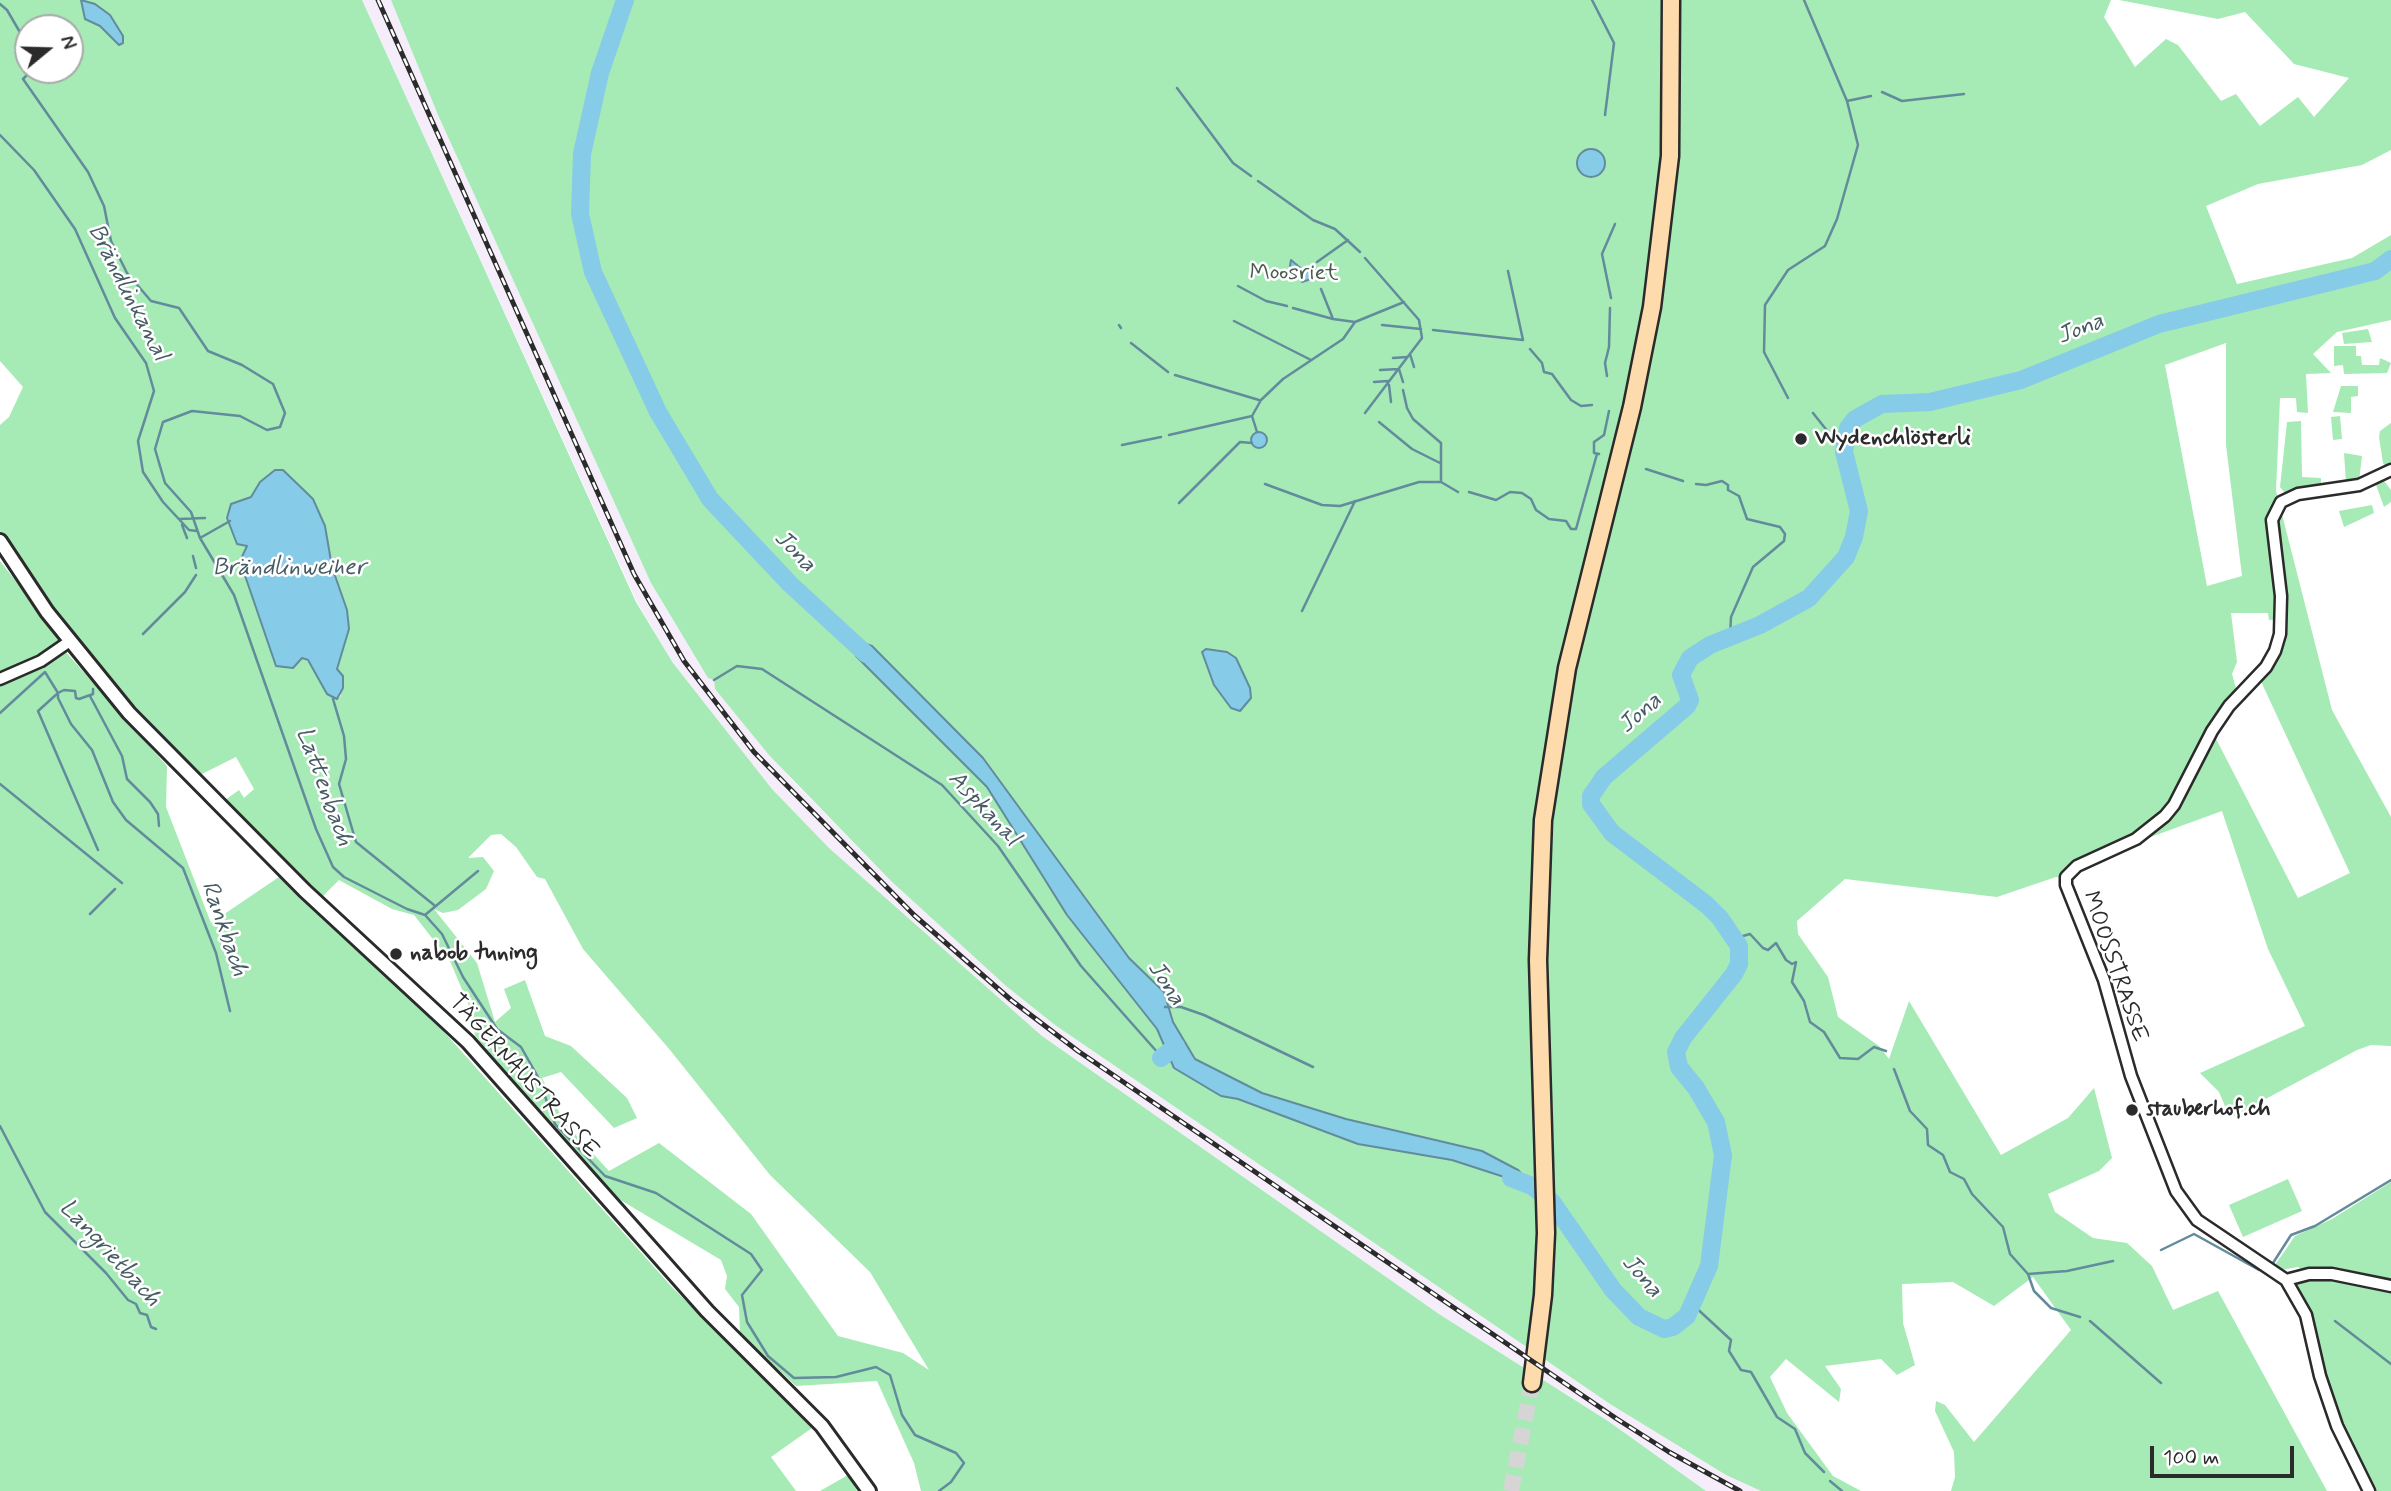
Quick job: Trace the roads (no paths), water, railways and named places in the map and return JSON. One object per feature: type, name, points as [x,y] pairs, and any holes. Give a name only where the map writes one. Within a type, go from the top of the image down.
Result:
[{"type":"highway","points":[[1532,1383],[1545,1249],[1546,1167],[1538,960],[1543,820],[1567,668],[1632,407],[1652,307],[1670,156],[1671,0]]},
{"type":"street","name":"MOOSSTRASSE","points":[[2369,1491],[2337,1426],[2320,1376],[2306,1315],[2286,1280],[2197,1220],[2176,1191],[2131,1076],[2104,980],[2066,885],[2066,877],[2077,866],[2136,839],[2165,816],[2174,805],[2218,723],[2266,667],[2275,652],[2280,634],[2281,596],[2272,520],[2281,502],[2298,494],[2359,485],[2389,474]]},
{"type":"street","name":"TÄGERNAUSTRASSE","points":[[0,541],[70,641],[129,713],[305,891],[468,1042],[707,1311],[822,1426],[869,1491]]},
{"type":"street","points":[[0,679],[41,661],[70,641]]},
{"type":"street","points":[[2286,1280],[2332,1274],[2391,1286]]},
{"type":"water","points":[[81,0],[95,4],[110,15],[123,36],[123,43],[119,45],[100,26],[85,19]]},
{"type":"water","points":[[1591,149],[1601,153],[1605,163],[1601,173],[1591,177],[1581,173],[1577,163],[1581,153]]},
{"type":"water","points":[[1291,260],[1304,271],[1316,269],[1317,277],[1302,282],[1290,266]]},
{"type":"water","points":[[1259,432],[1267,440],[1259,448],[1251,440]]},
{"type":"water","name":"Brändlinweiher","points":[[275,470],[283,470],[313,499],[325,526],[332,567],[347,610],[349,629],[337,669],[343,676],[343,688],[337,699],[327,694],[308,660],[302,658],[293,668],[276,666],[240,561],[247,546],[237,544],[227,518],[231,504],[251,497],[260,482]]},
{"type":"water","points":[[851,639],[872,646],[983,758],[1129,958],[1164,992],[1173,1022],[1195,1059],[1262,1093],[1346,1119],[1482,1151],[1518,1170],[1532,1186],[1452,1160],[1358,1144],[1238,1099],[1221,1096],[1174,1068],[1157,1029],[1067,915],[987,787],[856,656]]},
{"type":"water","points":[[1206,649],[1227,652],[1236,658],[1250,688],[1251,698],[1240,711],[1231,708],[1214,685],[1202,652]]},
{"type":"waterway","name":"Jona","points":[[625,0],[600,73],[582,154],[580,214],[593,272],[658,412],[710,499],[790,584],[866,654]]},
{"type":"waterway","points":[[1592,0],[1614,43],[1605,115]]},
{"type":"waterway","points":[[1788,398],[1764,352],[1765,305],[1788,270],[1825,246],[1837,219],[1858,145],[1847,101],[1804,0]]},
{"type":"waterway","name":"Lattenbach","points":[[0,4],[14,22]]},
{"type":"waterway","name":"Lattenbach","points":[[26,84],[88,172],[104,206],[111,241],[127,273],[151,301],[179,308],[208,351],[242,365],[273,384],[285,413],[280,427],[267,430],[240,416],[192,411],[163,422],[155,449],[165,483],[191,512],[200,538],[234,595],[316,829],[333,867],[344,877],[407,909],[425,915],[442,934],[463,977],[497,1029],[521,1047],[538,1077],[555,1124],[605,1176],[656,1193],[751,1254],[762,1270],[742,1295],[747,1322],[768,1356],[794,1378],[836,1377],[876,1367],[890,1375],[902,1415],[915,1435],[956,1453],[964,1463],[951,1482],[939,1491]]},
{"type":"waterway","points":[[1177,88],[1233,163],[1251,176]]},
{"type":"waterway","points":[[1882,92],[1902,101],[1964,94]]},
{"type":"waterway","points":[[1847,101],[1871,96]]},
{"type":"waterway","name":"Brändlinkanal","points":[[0,135],[34,170],[75,229],[115,318],[146,363],[154,391],[138,441],[143,472],[163,502],[189,530],[197,531]]},
{"type":"waterway","points":[[1258,181],[1313,220],[1335,229],[1360,252]]},
{"type":"waterway","points":[[1611,298],[1602,254],[1615,224]]},
{"type":"waterway","points":[[1317,262],[1348,240]]},
{"type":"waterway","points":[[1365,258],[1419,320],[1422,338],[1365,413]]},
{"type":"waterway","name":"Jona","points":[[1511,1178],[1532,1186],[1552,1202],[1613,1290],[1639,1317],[1664,1329],[1673,1327],[1687,1316],[1709,1266],[1723,1155],[1716,1122],[1696,1088],[1679,1067],[1676,1052],[1683,1038],[1734,974],[1739,964],[1739,946],[1720,918],[1707,905],[1612,833],[1591,804],[1591,796],[1604,777],[1687,706],[1690,700],[1681,675],[1690,658],[1710,645],[1760,625],[1809,598],[1846,557],[1854,537],[1859,511],[1844,452],[1848,428],[1855,419],[1882,404],[1930,402],[2021,380],[2159,324],[2375,271],[2391,259]]},
{"type":"waterway","points":[[1433,330],[1523,340],[1508,271]]},
{"type":"waterway","points":[[1238,286],[1266,301],[1287,306]]},
{"type":"waterway","points":[[1321,289],[1333,319]]},
{"type":"waterway","points":[[1169,435],[1252,416],[1261,400],[1283,379],[1343,339],[1355,322],[1404,302]]},
{"type":"waterway","points":[[1293,308],[1355,322]]},
{"type":"waterway","points":[[1607,376],[1605,363],[1609,347],[1610,308]]},
{"type":"waterway","points":[[1234,321],[1311,360]]},
{"type":"waterway","points":[[1382,325],[1421,329]]},
{"type":"waterway","points":[[1131,343],[1168,372]]},
{"type":"waterway","points":[[1530,349],[1542,363],[1544,372],[1552,374],[1571,400],[1581,406],[1592,405]]},
{"type":"waterway","points":[[1410,354],[1414,367]]},
{"type":"waterway","points":[[1393,358],[1407,357]]},
{"type":"waterway","points":[[1380,370],[1399,369],[1403,382]]},
{"type":"waterway","points":[[1175,375],[1259,400]]},
{"type":"waterway","points":[[1374,382],[1388,381]]},
{"type":"waterway","points":[[1389,385],[1391,402]]},
{"type":"waterway","points":[[1403,390],[1413,419],[1441,443],[1441,482]]},
{"type":"waterway","points":[[1599,454],[1594,453],[1594,442],[1604,435],[1609,411]]},
{"type":"waterway","points":[[1813,413],[1844,452]]},
{"type":"waterway","points":[[1252,416],[1257,432]]},
{"type":"waterway","points":[[1379,422],[1412,449],[1440,463]]},
{"type":"waterway","points":[[1122,445],[1161,437]]},
{"type":"waterway","points":[[1179,503],[1240,442],[1252,443]]},
{"type":"waterway","points":[[1469,492],[1496,500],[1510,492],[1522,493],[1531,499],[1536,510],[1549,519],[1566,521],[1571,529],[1576,529],[1597,454]]},
{"type":"waterway","points":[[1646,469],[1683,481]]},
{"type":"waterway","points":[[1696,484],[1706,485],[1722,481],[1728,485],[1728,490],[1739,496],[1747,519],[1780,527],[1785,534],[1784,541],[1753,567],[1731,617],[1730,637]]},
{"type":"waterway","points":[[1265,484],[1322,505],[1340,506],[1419,482],[1441,482],[1458,492]]},
{"type":"waterway","points":[[1302,611],[1355,501]]},
{"type":"waterway","name":"Lattenbach","points":[[179,519],[205,518]]},
{"type":"waterway","points":[[200,538],[230,521]]},
{"type":"waterway","name":"Rankbach","points":[[182,525],[187,538]]},
{"type":"waterway","name":"Rankbach","points":[[193,556],[196,568]]},
{"type":"waterway","name":"Rankbach","points":[[143,634],[185,592],[196,575]]},
{"type":"waterway","name":"Aspkanal","points":[[714,680],[737,666],[762,669],[942,785],[998,846],[1081,966],[1166,1062]]},
{"type":"waterway","points":[[0,713],[45,672],[58,693],[38,711],[98,850]]},
{"type":"waterway","name":"Rankbach","points":[[93,689],[93,694],[79,699],[76,698],[75,691],[64,690],[58,693],[58,698],[71,724],[92,750],[113,802],[126,820],[183,868],[216,953],[230,1011]]},
{"type":"waterway","points":[[90,696],[122,756],[127,779],[150,802],[158,814],[159,826]]},
{"type":"waterway","points":[[333,699],[344,736],[346,759],[339,784],[356,842],[434,905]]},
{"type":"waterway","points":[[0,784],[122,883]]},
{"type":"waterway","points":[[425,915],[478,871]]},
{"type":"waterway","points":[[90,914],[115,889]]},
{"type":"waterway","points":[[1736,938],[1750,934],[1768,950],[1776,943],[1786,960],[1792,964],[1796,962],[1792,982],[1804,1001],[1810,1022],[1824,1032],[1840,1058],[1858,1059],[1874,1047],[1886,1051]]},
{"type":"waterway","points":[[1165,1007],[1181,1007],[1204,1015],[1313,1067]]},
{"type":"waterway","points":[[1161,1058],[1176,1046]]},
{"type":"waterway","points":[[1894,1069],[1910,1111],[1927,1129],[1928,1145],[1943,1155],[1950,1172],[1964,1179],[1972,1194],[2003,1227],[2010,1254],[2028,1274],[2067,1271],[2113,1261]]},
{"type":"waterway","name":"Langrietbach","points":[[0,1126],[45,1212],[106,1273],[128,1300],[136,1304],[140,1313],[147,1315],[151,1327],[156,1329]]},
{"type":"waterway","points":[[2273,1263],[2291,1235],[2315,1226],[2391,1180]]},
{"type":"waterway","points":[[2161,1250],[2194,1234],[2259,1270]]},
{"type":"waterway","points":[[2028,1274],[2034,1291],[2051,1308],[2080,1317]]},
{"type":"waterway","points":[[1692,1304],[1731,1340],[1729,1351],[1741,1370],[1751,1372],[1777,1417],[1795,1429],[1805,1453],[1824,1472]]},
{"type":"waterway","points":[[2090,1321],[2161,1383]]},
{"type":"waterway","points":[[2335,1321],[2391,1364]]},
{"type":"waterway","points":[[1830,1481],[1842,1491]]},
{"type":"tunnel","points":[[1511,1491],[1532,1383]]},
{"type":"railway","points":[[378,0],[634,574],[684,661],[754,752],[914,915],[1011,1000],[1078,1051],[1617,1419],[1669,1452],[1740,1491]]},
{"type":"place","name":"Wydenchlösterli","points":[[1801,439]]},
{"type":"place","name":"nabob tuning","points":[[396,954]]},
{"type":"place","name":"stauberhof.ch","points":[[2132,1110]]},
{"type":"park label","name":"Moosriet","points":[[1294,274]]}]
